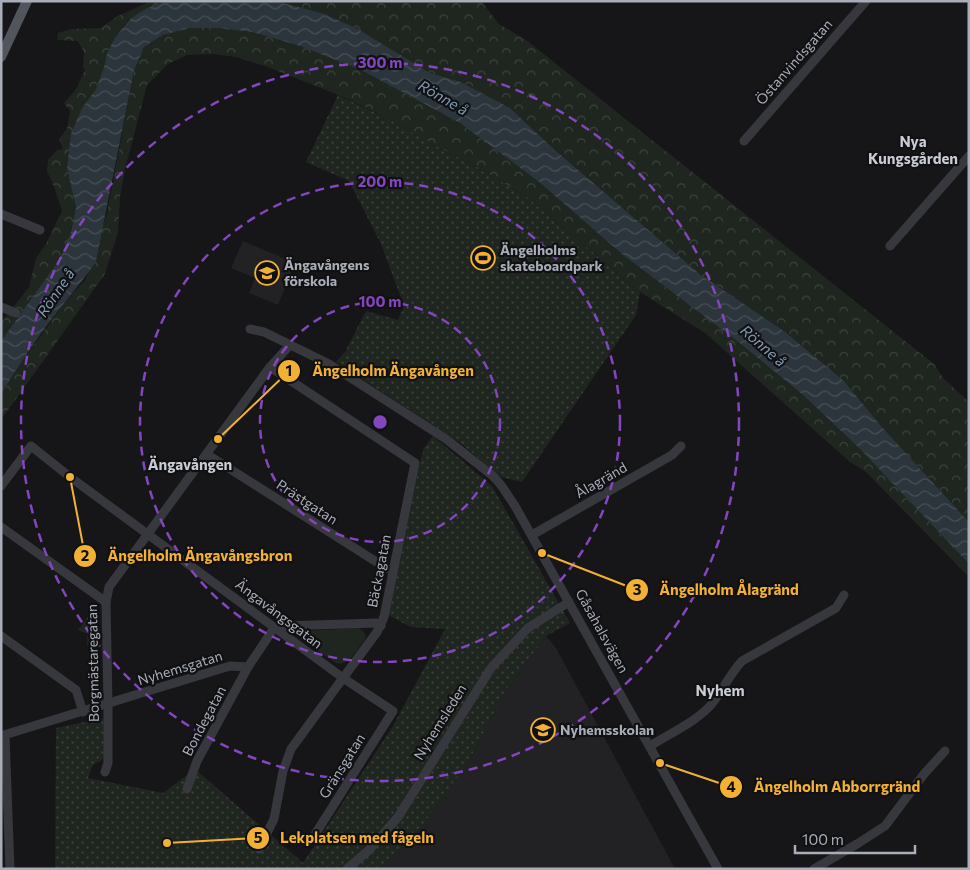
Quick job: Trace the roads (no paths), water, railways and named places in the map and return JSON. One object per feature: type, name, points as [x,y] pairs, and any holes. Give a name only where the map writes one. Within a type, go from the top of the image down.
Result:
[{"type":"main road","points":[[1,57],[26,1]]},
{"type":"street","name":"Östanvindsgatan","points":[[744,141],[866,1]]},
{"type":"street","points":[[890,246],[969,156]]},
{"type":"street","points":[[1,214],[40,230]]},
{"type":"street","points":[[1,307],[16,313]]},
{"type":"street","name":"Gåsahalsvägen","points":[[250,329],[264,332],[329,364],[446,439],[483,466],[501,485],[532,535],[718,869]]},
{"type":"street","name":"Borgmästaregatan","points":[[105,772],[108,763],[106,602],[109,587],[270,367],[290,345]]},
{"type":"street","name":"Bäckagatan","points":[[259,849],[274,819],[283,770],[291,748],[381,626],[415,463],[270,367]]},
{"type":"street","name":"Ängavångsgatan","points":[[1,486],[31,446],[70,478],[149,534],[274,628],[393,711]]},
{"type":"street","name":"Ålagränd","points":[[532,535],[672,455],[681,446]]},
{"type":"street","name":"Prästgatan","points":[[208,454],[386,568],[393,570]]},
{"type":"street","points":[[1,527],[106,602]]},
{"type":"street","points":[[650,746],[704,712],[716,699],[735,668],[742,661],[836,608],[844,595]]},
{"type":"street","name":"Nyhemsleden","points":[[347,869],[383,836],[398,817],[491,668],[528,628],[569,602]]},
{"type":"street","points":[[248,667],[274,628],[282,626],[376,623],[381,626]]},
{"type":"street","points":[[1,636],[76,690],[83,712]]},
{"type":"street","name":"Nyhemsgatan","points":[[3,736],[230,666],[248,667]]},
{"type":"street","name":"Bondegatan","points":[[187,789],[198,762],[248,667]]},
{"type":"street","name":"Gränsgatan","points":[[314,836],[393,711]]},
{"type":"street","points":[[3,736],[10,869]]},
{"type":"street","points":[[814,869],[885,826],[924,774],[946,750]]},
{"type":"water","name":"Rönne å","points":[[276,1],[325,14],[358,29],[430,73],[461,82],[510,108],[556,151],[701,275],[784,331],[844,381],[881,426],[969,522],[969,564],[859,448],[803,395],[741,344],[623,255],[539,182],[460,123],[361,70],[300,46],[252,32],[218,28],[190,28],[163,35],[144,47],[134,71],[96,261],[40,335],[1,394],[1,341],[60,259],[71,232],[76,207],[67,169],[71,134],[82,108],[96,89],[106,56],[114,39],[130,19],[147,8],[166,2]]},
{"type":"place","name":"Ängelholms skateboardpark","points":[[483,258]]},
{"type":"place","name":"Ängavångens förskola","points":[[267,273]]},
{"type":"place","name":"Ängelholm Ängavången","points":[[218,439]]},
{"type":"place","name":"Ängelholm Ängavångsbron","points":[[70,477]]},
{"type":"place","name":"Ängelholm Ålagränd","points":[[542,553]]},
{"type":"place","name":"Nyhemsskolan","points":[[543,730]]},
{"type":"place","name":"Ängelholm Abborrgränd","points":[[660,763]]},
{"type":"place","name":"Lekplatsen med fågeln","points":[[167,843]]},
{"type":"district","name":"Nya Kungsgården","points":[[913,150]]},
{"type":"district","name":"Ängavången","points":[[190,465]]},
{"type":"district","name":"Nyhem","points":[[720,691]]}]
